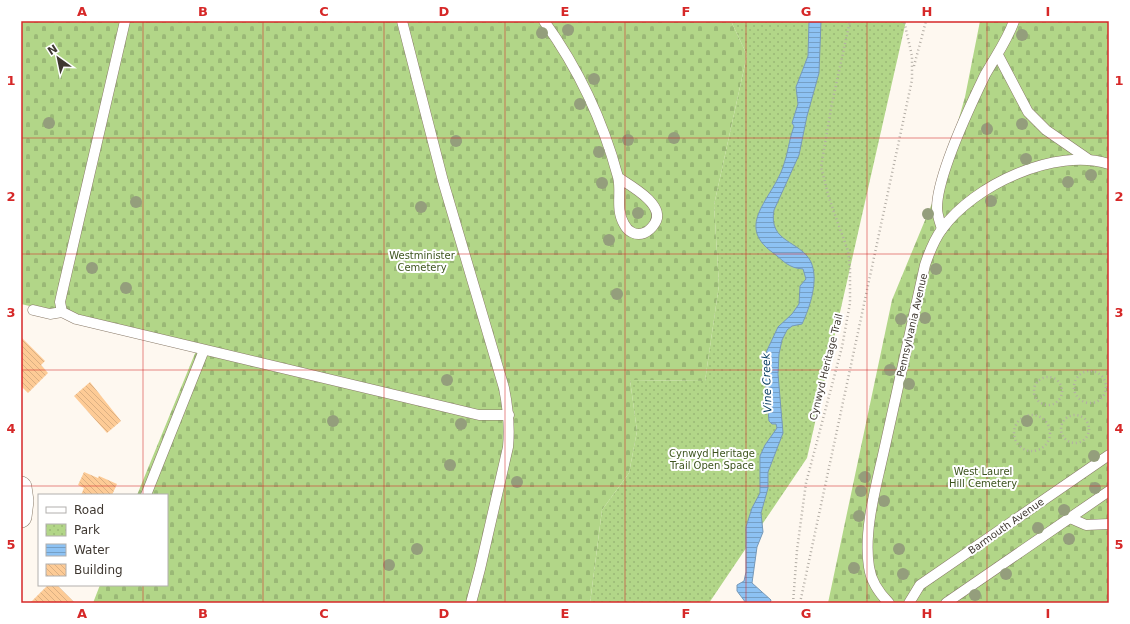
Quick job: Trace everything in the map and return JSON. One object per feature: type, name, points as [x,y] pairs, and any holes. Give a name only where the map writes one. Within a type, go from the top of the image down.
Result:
[{"type":"street","points":[[21,487],[23,501],[21,516]]},
{"type":"lane","points":[[62,312],[62,293],[125,21]]},
{"type":"lane","points":[[402,21],[443,181],[504,388],[509,414],[510,428],[508,447],[471,603]]},
{"type":"lane","points":[[544,21],[582,81],[601,127],[619,178],[618,199],[624,224],[629,231],[636,234],[643,234],[656,222],[657,213],[648,198],[619,178]]},
{"type":"lane","points":[[942,229],[937,208],[938,196],[946,170],[972,103],[998,55],[1014,21]]},
{"type":"lane","points":[[998,55],[1028,112],[1046,130],[1088,159],[1109,164]]},
{"type":"lane","name":"Pennsylvania Avenue","points":[[889,603],[878,590],[870,573],[868,552],[870,529],[878,478],[929,252],[942,229],[972,199],[991,186],[1009,177],[1050,164],[1088,159]]},
{"type":"lane","points":[[33,310],[50,314],[62,312],[76,320],[479,415],[509,414]]},
{"type":"lane","points":[[146,494],[204,350]]},
{"type":"lane","name":"Barmouth Avenue","points":[[909,603],[920,585],[1109,455]]},
{"type":"lane","points":[[946,603],[1109,491]]},
{"type":"lane","points":[[1070,518],[1086,525],[1109,524]]},
{"type":"path","name":"Cynwyd Heritage Trail","points":[[793,603],[796,557],[806,483],[842,347],[850,303],[850,268],[848,251],[829,198],[821,167],[832,103],[850,21]]},
{"type":"path","points":[[904,21],[913,68]]},
{"type":"path","points":[[800,603],[864,306],[913,68],[926,21]]},
{"type":"path","points":[[1084,372],[1095,372],[1103,378],[1106,388],[1103,398],[1099,401],[1094,403],[1083,402],[1076,394],[1074,384],[1076,379],[1084,372]]},
{"type":"path","points":[[1053,378],[1060,383],[1062,392],[1059,400],[1051,405],[1042,404],[1038,401],[1034,392],[1040,380],[1053,378]]},
{"type":"path","points":[[1037,415],[1046,422],[1050,433],[1046,444],[1041,448],[1030,450],[1024,449],[1016,441],[1014,429],[1016,424],[1025,416],[1037,415]]},
{"type":"path","points":[[1074,415],[1079,416],[1086,421],[1089,430],[1081,441],[1072,443],[1064,439],[1060,430],[1063,421],[1066,418],[1074,415]]},
{"type":"green space","name":"Westminister Cemetery","points":[[21,21],[731,21],[747,55],[714,205],[719,285],[705,381],[630,380],[637,431],[629,473],[602,510],[590,603],[93,603],[100,586],[168,586],[168,494],[137,494],[198,346],[21,304]]},
{"type":"green space","name":"Cynwyd Heritage Trail Open Space","points":[[731,21],[906,21],[807,458],[709,603],[590,603],[602,510],[629,473],[637,431],[630,380],[705,381],[719,285],[714,205],[747,55]]},
{"type":"green space","name":"West Laurel Hill Cemetery","points":[[980,21],[1109,21],[1109,603],[828,603],[892,300],[940,184],[965,97]]},
{"type":"water","name":"Vine Creek","points":[[809,21],[821,21],[819,73],[807,116],[799,155],[774,210],[773,221],[780,235],[800,249],[811,262],[814,285],[808,310],[802,324],[792,326],[787,330],[782,340],[779,354],[778,374],[783,433],[768,472],[768,488],[761,513],[763,532],[757,547],[752,583],[771,600],[770,603],[746,603],[737,591],[737,585],[744,581],[746,572],[746,527],[752,508],[760,493],[760,456],[765,445],[777,428],[776,424],[772,424],[769,421],[763,359],[778,327],[792,314],[799,304],[800,286],[806,279],[803,269],[786,264],[761,242],[757,232],[756,222],[765,201],[778,179],[786,157],[794,126],[792,123],[798,104],[796,87],[808,56]]},
{"type":"building","points":[[21,337],[45,361],[41,365],[48,373],[28,393],[21,386]]},
{"type":"building","points":[[90,382],[121,421],[107,433],[74,396]]},
{"type":"building","points":[[84,472],[98,478],[99,476],[117,484],[112,494],[81,494],[84,488],[78,485]]},
{"type":"building","points":[[47,586],[58,586],[75,603],[30,603]]}]
